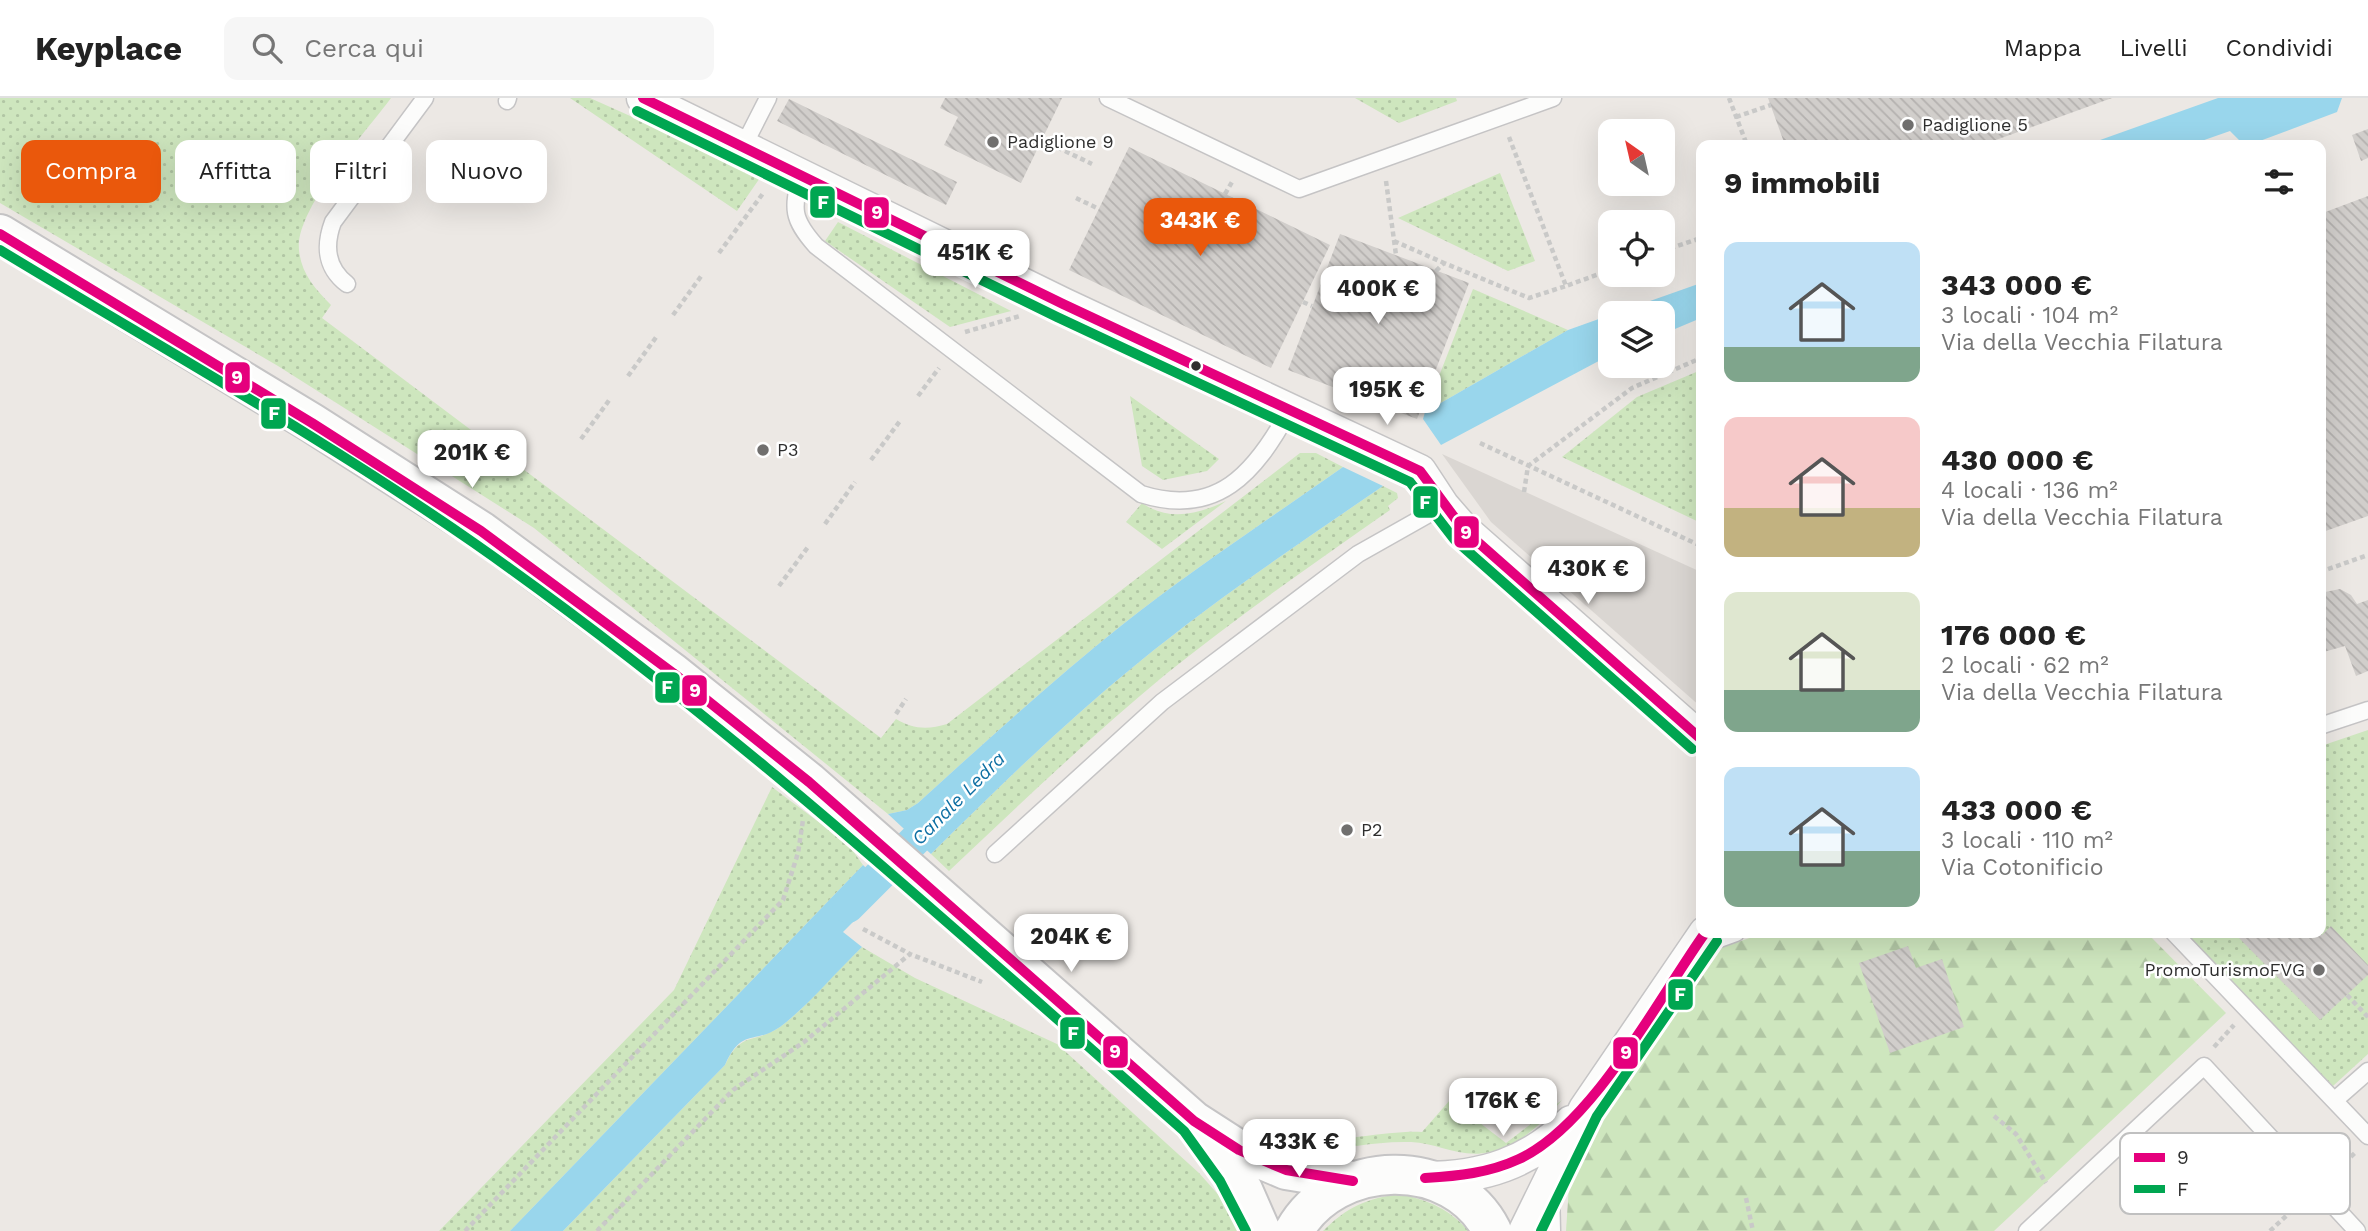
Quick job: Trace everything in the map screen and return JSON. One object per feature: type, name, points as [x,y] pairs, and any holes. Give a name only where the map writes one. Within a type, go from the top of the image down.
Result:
[{"type":"street","points":[[643,98],[1063,303],[1420,471],[1443,506],[1528,589],[1696,735]]},
{"type":"street","points":[[0,234],[312,423],[481,531],[673,674],[809,782],[1194,1121],[1239,1150],[1286,1170],[1353,1181],[1389,1174],[1458,1178],[1501,1169],[1556,1136],[1585,1109]]},
{"type":"street","points":[[1525,1231],[1551,1173],[1585,1109],[1700,940]]},
{"type":"street","points":[[1194,1121],[1224,1159],[1243,1190],[1261,1231]]},
{"type":"street","points":[[1425,1178],[1450,1188],[1471,1204],[1492,1231]]},
{"type":"street","points":[[1294,1231],[1314,1205],[1353,1181]]},
{"type":"lane","points":[[346,284],[332,269],[329,260],[327,245],[333,222],[425,98]]},
{"type":"lane","points":[[743,147],[768,98]]},
{"type":"lane","points":[[1108,98],[1299,189],[1553,98]]},
{"type":"lane","points":[[792,170],[793,204],[800,227],[816,246],[1141,494],[1163,501],[1192,502],[1223,490],[1249,470],[1264,454],[1289,411]]},
{"type":"lane","points":[[995,854],[1162,702],[1358,554],[1443,506]]},
{"type":"lane","points":[[2326,724],[2368,710]]},
{"type":"lane","points":[[2179,938],[2368,1136]]},
{"type":"lane","points":[[2132,1133],[2204,1066],[2266,1133]]},
{"type":"lane","points":[[2335,1100],[2368,1071]]},
{"type":"lane","points":[[2027,1231],[2120,1144]]},
{"type":"lane","points":[[1551,1173],[1552,1231]]},
{"type":"lane","points":[[2341,1214],[2357,1231]]},
{"type":"path","points":[[1729,98],[1744,140]]},
{"type":"path","points":[[1736,117],[1771,105]]},
{"type":"path","points":[[1502,117],[1566,286]]},
{"type":"path","points":[[1042,140],[1092,164]]},
{"type":"path","points":[[1382,159],[1396,255]]},
{"type":"path","points":[[719,253],[792,170]]},
{"type":"path","points":[[1076,198],[1099,209]]},
{"type":"path","points":[[1675,246],[1696,239]]},
{"type":"path","points":[[1394,241],[1530,298],[1598,274]]},
{"type":"path","points":[[1436,271],[1444,263]]},
{"type":"path","points":[[673,315],[702,275]]},
{"type":"path","points":[[1303,302],[1312,306]]},
{"type":"path","points":[[962,336],[966,331],[1063,303]]},
{"type":"path","points":[[628,376],[657,336]]},
{"type":"path","points":[[1524,492],[1528,466],[1632,388],[1696,360]]},
{"type":"path","points":[[918,396],[942,365]]},
{"type":"path","points":[[581,439],[610,399]]},
{"type":"path","points":[[871,460],[900,421]]},
{"type":"path","points":[[1480,443],[1696,544]]},
{"type":"path","points":[[825,524],[855,482]]},
{"type":"path","points":[[779,586],[808,547]]},
{"type":"path","points":[[2326,570],[2368,555]]},
{"type":"path","points":[[896,714],[906,699]]},
{"type":"path","points":[[465,1231],[783,900],[798,853],[809,782]]},
{"type":"path","points":[[863,929],[910,954],[987,984]]},
{"type":"path","points":[[597,1231],[733,1090],[804,1042],[910,954]]},
{"type":"path","points":[[2347,995],[2368,1017]]},
{"type":"path","points":[[2204,1066],[2215,1044],[2249,1011]]},
{"type":"path","points":[[1994,1116],[2016,1135],[2046,1182],[2061,1199]]},
{"type":"path","points":[[2350,1158],[2356,1152]]},
{"type":"path","points":[[1746,1198],[1754,1231]]},
{"type":"path","points":[[2270,1231],[2289,1214]]},
{"type":"green space","points":[[0,98],[391,98],[358,140],[310,140],[310,203],[314,203],[301,233],[299,250],[303,266],[314,287],[331,305],[322,318],[881,738],[896,719],[920,728],[947,724],[1300,453],[1316,453],[1343,467],[1122,625],[1044,690],[918,803],[907,810],[888,814],[534,528],[278,366],[0,203]]},
{"type":"green space","points":[[570,98],[590,98],[762,175],[737,211]]},
{"type":"green space","points":[[1355,98],[1456,98],[1457,101],[1399,123]]},
{"type":"green space","points":[[1500,173],[1535,261],[1508,271],[1398,218]]},
{"type":"green space","points":[[838,222],[1011,311],[950,327],[825,241]]},
{"type":"green space","points":[[1473,289],[1568,330],[1425,412]]},
{"type":"green space","points":[[1696,372],[1696,521],[1562,457],[1637,397]]},
{"type":"green space","points":[[1130,396],[1219,459],[1207,471],[1163,480],[1142,466]]},
{"type":"green space","points":[[1383,486],[1397,493],[1398,498],[1388,506],[1390,510],[1248,611],[1166,674],[1083,746],[949,871],[931,854],[1058,732],[1138,663],[1228,594]]},
{"type":"green space","points":[[1226,501],[1162,549],[1126,522],[1142,503],[1163,513],[1184,514]]},
{"type":"green space","points":[[2368,730],[2368,1054],[2333,1086],[2187,938],[2326,938],[2326,744]]},
{"type":"green space","points":[[772,787],[848,844],[863,865],[510,1231],[439,1231],[674,990]]},
{"type":"green space","points":[[1750,938],[2152,938],[2226,1013],[1994,1231],[1566,1231],[1569,1186],[1586,1139],[1709,952]]},
{"type":"green space","points":[[862,947],[915,978],[1057,1044],[1199,1173],[1224,1201],[1240,1231],[563,1231],[725,1065],[737,1047],[749,1039],[780,1027]]},
{"type":"green space","points":[[1450,1100],[1506,1143],[1562,1100],[1521,1139],[1501,1149],[1479,1154],[1411,1142],[1308,1149],[1289,1146],[1269,1138],[1246,1124],[1277,1138],[1296,1141],[1422,1132]]},
{"type":"green space","points":[[1401,1194],[1438,1207],[1469,1231],[1323,1231],[1358,1205]]},
{"type":"shaded area","points":[[1442,454],[1696,570],[1696,703],[1491,522]]},
{"type":"water","points":[[2218,98],[2342,98],[2337,112],[2262,140],[2239,140],[2230,131],[2204,140],[2100,140]]},
{"type":"water","points":[[1696,285],[1696,320],[1675,329],[1675,301],[1650,301]]},
{"type":"water","points":[[1598,319],[1598,361],[1441,445],[1423,419],[1425,412],[1568,330]]},
{"type":"water","points":[[1343,467],[1383,486],[1228,594],[1138,663],[1058,732],[931,854],[888,814],[907,810],[918,803],[1044,690],[1122,625]]},
{"type":"water","points":[[863,865],[887,888],[843,932],[862,947],[812,999],[780,1027],[749,1038],[737,1046],[725,1065],[563,1231],[510,1231]]},
{"type":"building","name":"Padiglione 9","points":[[945,98],[1062,98],[1021,183],[944,145],[958,117],[940,108]]},
{"type":"building","name":"Padiglione 5","points":[[1768,98],[2112,98],[1996,140],[1783,140]]},
{"type":"building","points":[[789,99],[957,182],[946,205],[777,121]]},
{"type":"building","points":[[2368,129],[2368,158],[2361,161],[2352,135]]},
{"type":"building","points":[[1129,147],[1330,245],[1271,368],[1069,270]]},
{"type":"building","points":[[2368,196],[2368,516],[2326,531],[2326,212]]},
{"type":"building","points":[[1340,234],[1469,283],[1417,419],[1288,370]]},
{"type":"building","points":[[2340,589],[2351,595],[2357,604],[2368,600],[2368,671],[2356,676],[2345,646],[2326,651],[2326,592]]},
{"type":"building","name":"PromoTurismoFVG","points":[[2331,926],[2368,965],[2368,975],[2320,1020],[2239,938],[2326,938],[2326,931]]},
{"type":"building","points":[[1908,946],[1916,968],[1942,959],[1964,1027],[1890,1053],[1859,963]]},
{"type":"waterway","name":"Canale Ledra","points":[[848,907],[945,810]]},
{"type":"transit line","name":"9","points":[[643,98],[1063,304],[1420,471],[1463,529],[1696,735]]},
{"type":"transit line","name":"F","points":[[637,111],[1057,317],[1410,482],[1454,539],[1692,749]]},
{"type":"transit line","name":"9","points":[[0,234],[312,423],[481,531],[673,673],[809,782],[1194,1121],[1239,1150],[1286,1170],[1353,1181]]},
{"type":"transit line","name":"F","points":[[0,250],[358,466],[474,543],[659,681],[749,753],[925,902],[1184,1131],[1220,1181],[1246,1231]]},
{"type":"transit line","name":"9","points":[[1425,1178],[1485,1171],[1519,1159],[1546,1142],[1573,1119],[1622,1058],[1702,938]]},
{"type":"transit line","name":"F","points":[[1541,1231],[1597,1116],[1717,941]]},
{"type":"place","name":"Padiglione 5","points":[[1908,125]]},
{"type":"place","name":"Padiglione 9","points":[[993,142]]},
{"type":"place","name":"P3","points":[[763,450]]},
{"type":"place","name":"P2","points":[[1347,830]]},
{"type":"place","name":"PromoTurismoFVG","points":[[2319,970]]}]
